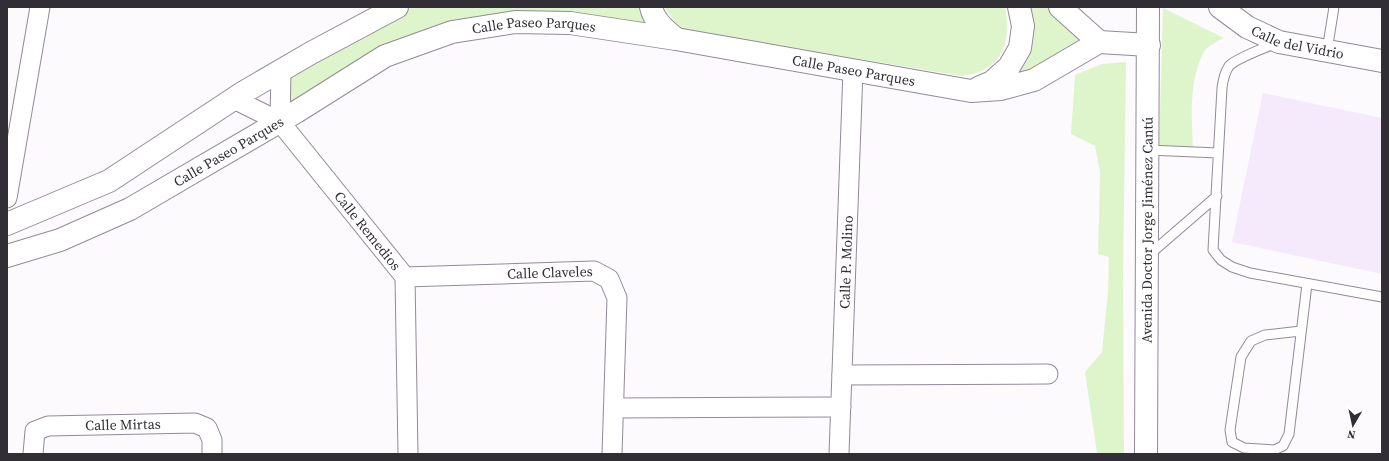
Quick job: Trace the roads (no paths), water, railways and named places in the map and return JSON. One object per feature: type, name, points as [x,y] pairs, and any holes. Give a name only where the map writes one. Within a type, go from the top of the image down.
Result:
[{"type":"street","points":[[7,198],[40,7]]},
{"type":"street","points":[[7,224],[109,181],[281,70],[397,7]]},
{"type":"street","points":[[651,7],[652,12],[662,27],[676,39]]},
{"type":"street","points":[[971,90],[992,82],[1009,67],[1020,48],[1023,26],[1019,7]]},
{"type":"street","points":[[1060,7],[1098,42],[1149,45]]},
{"type":"street","name":"Avenida Doctor Jorge Jiménez Cantú","points":[[1146,454],[1148,7]]},
{"type":"street","name":"Calle del Vidrio","points":[[1220,7],[1247,28],[1279,42],[1382,61]]},
{"type":"street","name":"Calle Paseo Parques","points":[[7,256],[60,240],[130,209],[280,122],[385,56],[452,32],[515,22],[570,23],[676,39],[971,90],[1001,89],[1034,80],[1098,42]]},
{"type":"street","points":[[280,122],[281,70]]},
{"type":"street","name":"Calle P. Molino","points":[[839,454],[853,70]]},
{"type":"street","name":"Calle Remedios","points":[[234,99],[280,122],[405,276],[408,454]]},
{"type":"street","name":"Calle Claveles","points":[[405,276],[594,272],[609,278],[618,298],[612,454]]},
{"type":"street","points":[[842,375],[1048,374]]},
{"type":"street","points":[[614,408],[841,407]]},
{"type":"street","name":"Calle Mirtas","points":[[33,454],[35,431],[48,426],[195,423],[207,428],[212,440],[212,454]]},
{"type":"lane","points":[[1327,51],[1334,7]]},
{"type":"lane","points":[[1279,42],[1248,55],[1230,66],[1223,78],[1213,250],[1221,260],[1232,267],[1250,273],[1382,298]]},
{"type":"lane","points":[[1148,150],[1218,153]]},
{"type":"lane","points":[[1148,256],[1216,196]]},
{"type":"lane","points":[[1301,331],[1265,335],[1250,341],[1241,357],[1230,430],[1232,442],[1244,448],[1274,450],[1283,446],[1289,434],[1307,284]]}]
